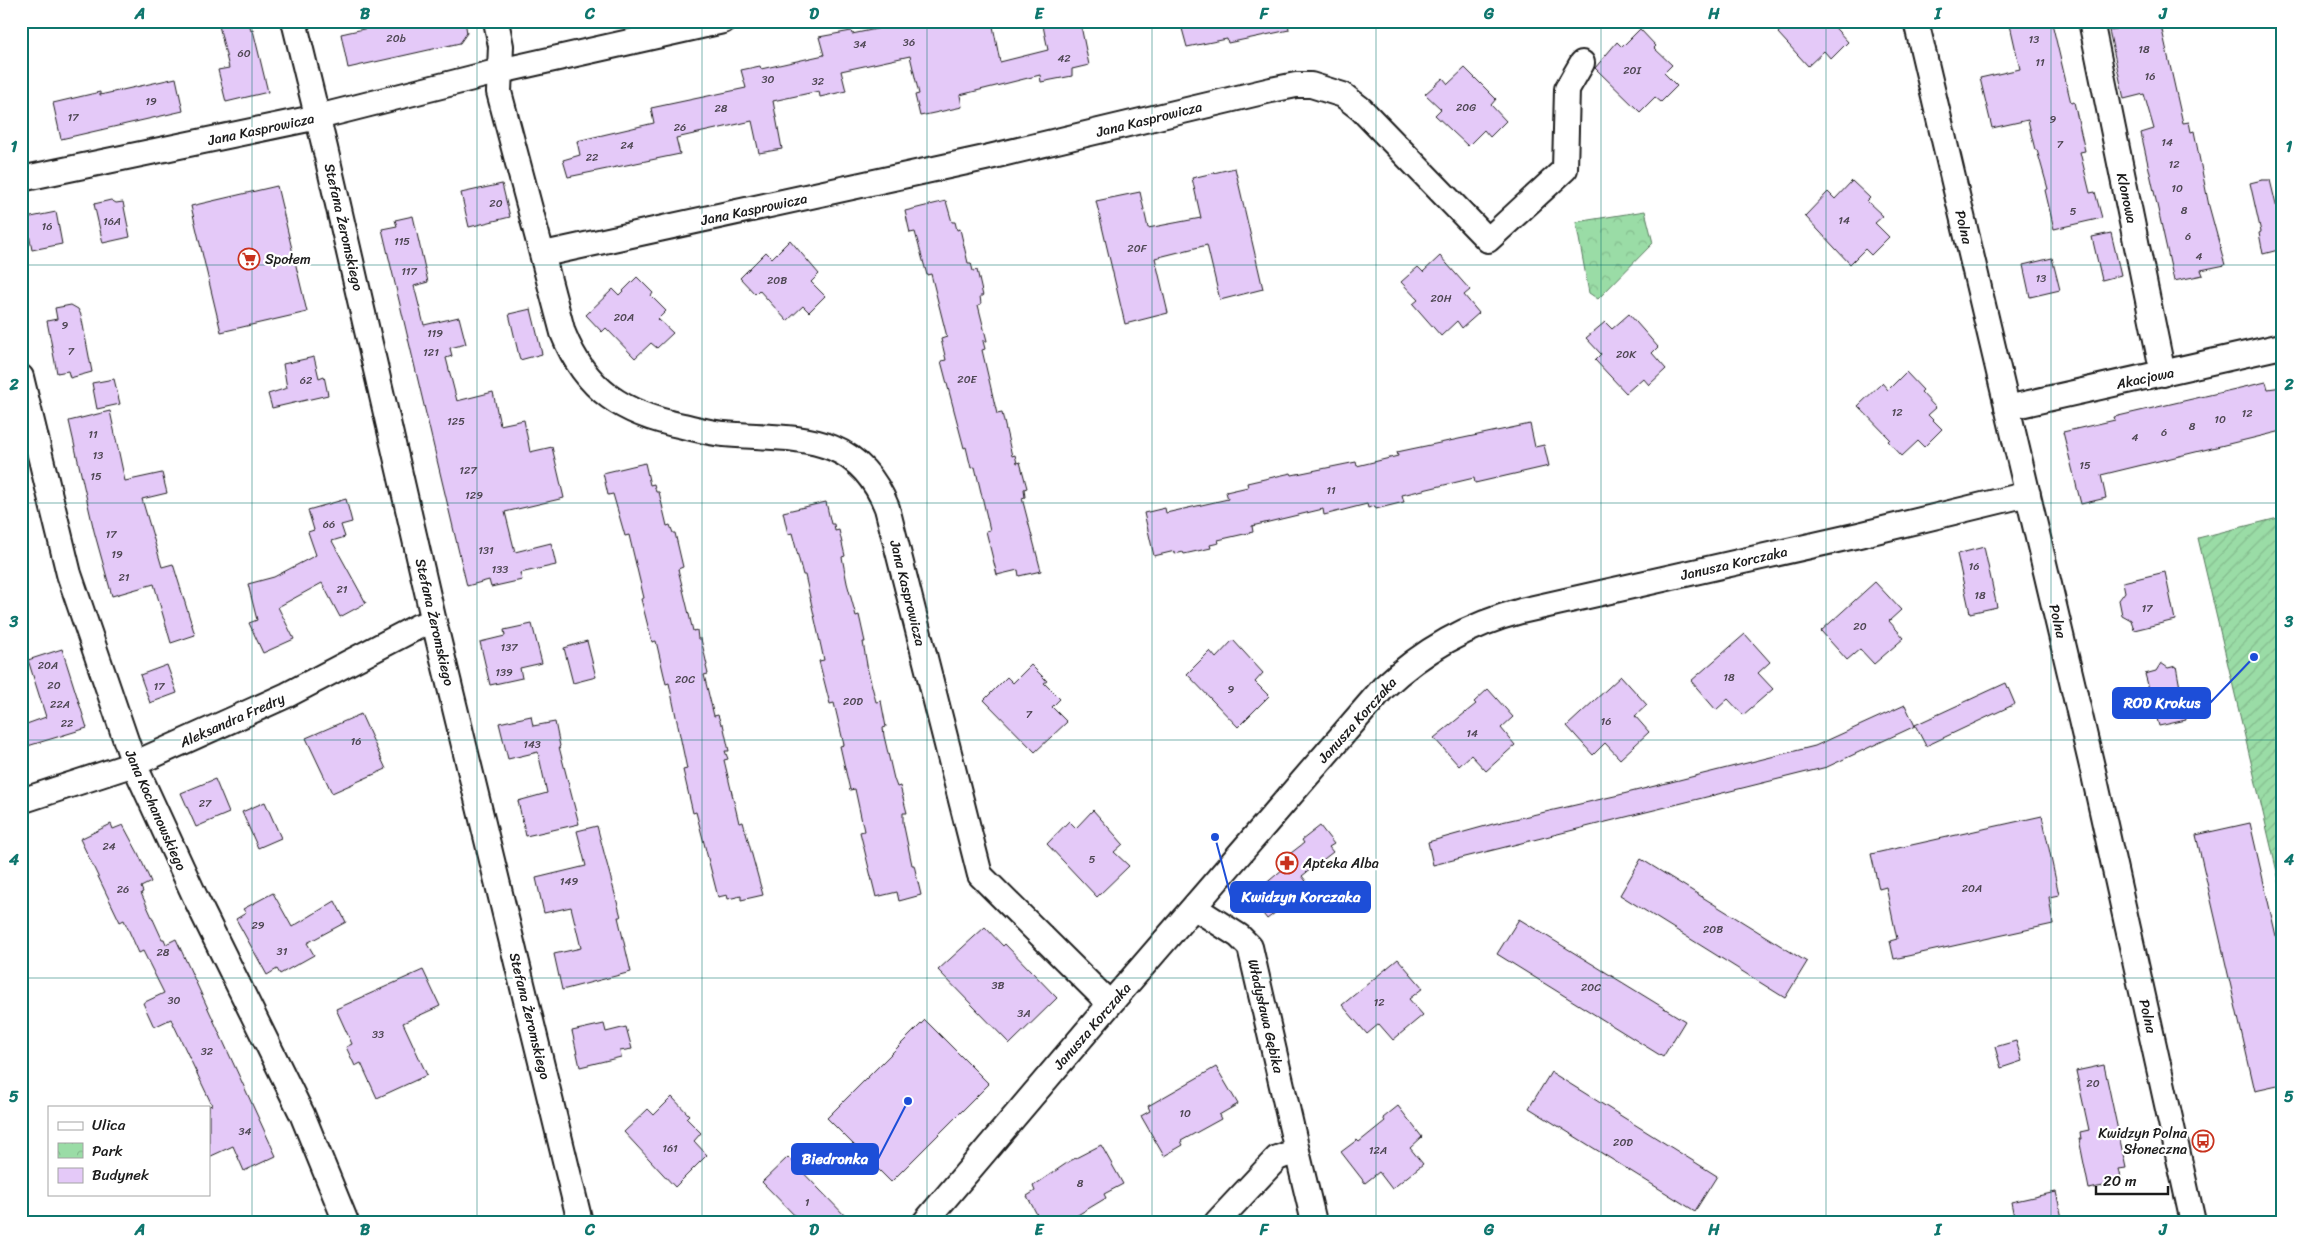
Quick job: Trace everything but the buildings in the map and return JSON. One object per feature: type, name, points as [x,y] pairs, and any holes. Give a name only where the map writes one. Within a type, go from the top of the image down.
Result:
[{"type":"street","name":"Stefana Żeromskiego","points":[[294,21],[318,117],[434,622],[580,1222]]},
{"type":"street","points":[[496,21],[501,46],[500,70]]},
{"type":"street","name":"Jana Kasprowicza","points":[[21,179],[318,117],[500,70],[723,21]]},
{"type":"street","name":"Polna","points":[[1916,21],[2096,783],[2193,1222]]},
{"type":"street","name":"Klonowa","points":[[2090,21],[2163,374]]},
{"type":"street","name":"Jana Kasprowicza","points":[[544,254],[985,158],[1271,90],[1304,85],[1335,91],[1361,109],[1488,240],[1565,169],[1567,89],[1582,63]]},
{"type":"street","name":"Jana Kasprowicza","points":[[500,70],[499,92],[544,254],[563,333],[574,357],[589,378],[619,404],[655,420],[720,434],[793,437],[814,440],[847,456],[872,480],[887,508],[980,875],[1110,1004]]},
{"type":"street","name":"Akacjowa","points":[[2007,408],[2282,346]]},
{"type":"street","name":"Jana Kochanowskiego","points":[[21,378],[70,574],[134,764],[197,901],[302,1114],[346,1222]]},
{"type":"street","name":"Janusza Korczaka","points":[[925,1222],[1383,688],[1402,670],[1424,654],[1462,631],[1495,618],[1521,611],[1859,535],[2028,494]]},
{"type":"street","name":"Aleksandra Fredry","points":[[21,801],[134,764],[287,695],[419,626],[434,622]]},
{"type":"street","name":"Władysława Gębika","points":[[1195,908],[1239,936],[1250,947],[1314,1222]]},
{"type":"street","points":[[1217,1222],[1277,1158],[1297,1151]]},
{"type":"green space","points":[[1645,211],[1653,243],[1598,299],[1589,293],[1576,222]]},
{"type":"green space","points":[[2282,517],[2282,893],[2198,538]]},
{"type":"place","name":"Społem","points":[[249,259]]},
{"type":"place","name":"ROD Krokus","points":[[2254,657]]},
{"type":"place","name":"Kwidzyn Korczaka","points":[[1215,837]]},
{"type":"place","name":"Apteka Alba","points":[[1287,863]]},
{"type":"place","name":"Biedronka","points":[[908,1101]]},
{"type":"place","name":"Kwidzyn Polna Słoneczna","points":[[2203,1141]]}]
